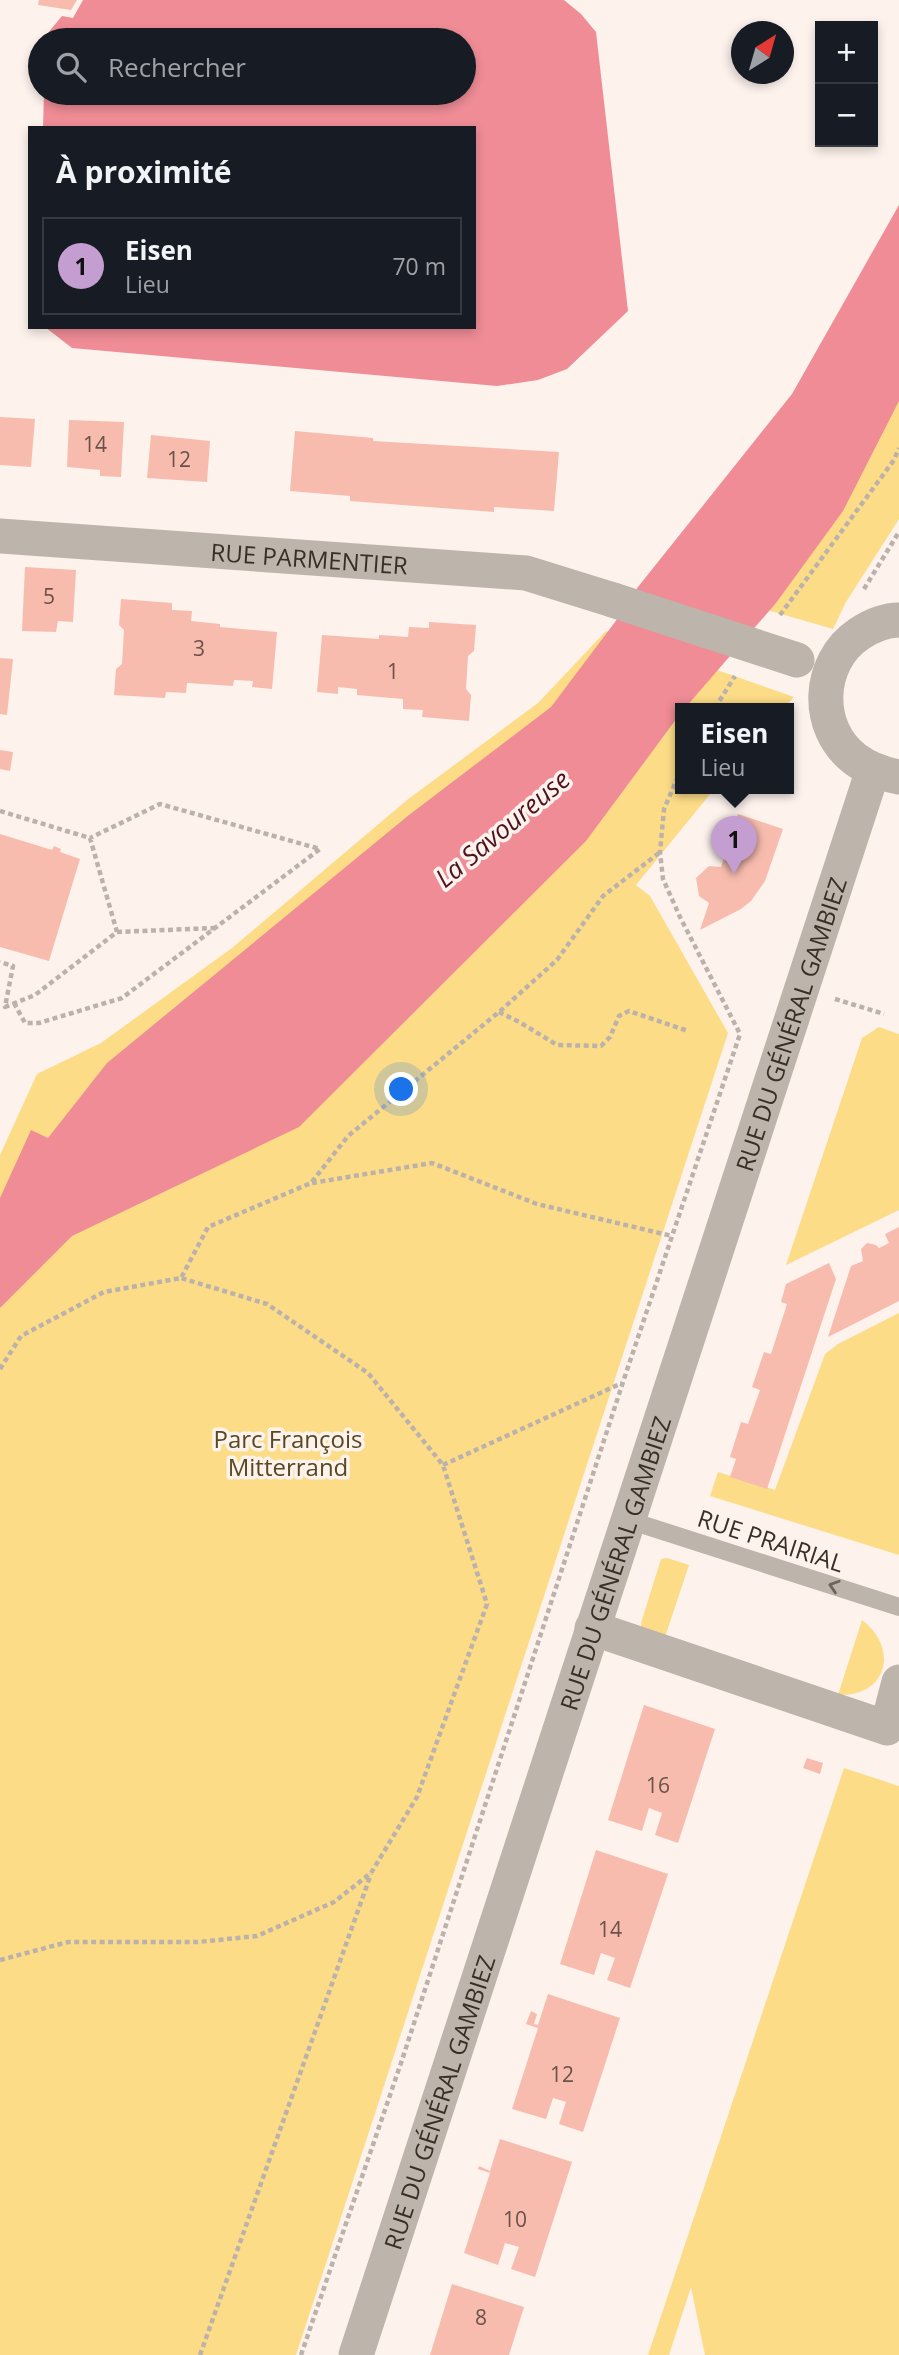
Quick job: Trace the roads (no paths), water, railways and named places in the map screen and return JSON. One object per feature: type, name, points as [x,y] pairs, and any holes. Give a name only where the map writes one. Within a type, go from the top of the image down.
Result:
[{"type":"street","name":"RUE PARMENTIER","points":[[0,536],[526,573],[830,672]]},
{"type":"street","points":[[886,773],[853,758],[837,740],[828,718],[825,695],[830,672],[838,655],[850,640],[871,626],[899,620]]},
{"type":"street","name":"RUE DU GÉNÉRAL GAMBIEZ","points":[[356,2355],[628,1520],[886,773]]},
{"type":"street","points":[[592,1628],[887,1728],[899,1682]]},
{"type":"lane","name":"RUE PRAIRIAL","points":[[628,1520],[899,1607]]},
{"type":"water","points":[[83,0],[564,0],[581,14],[596,32],[628,311],[567,369],[538,380],[497,386],[72,348],[48,329],[476,329],[476,126],[43,126],[44,105],[476,105],[476,28],[52,28],[62,16],[73,18]]},
{"type":"water","name":"La Savoureuse","points":[[899,205],[899,401],[843,511],[776,603],[689,703],[675,703],[675,721],[586,841],[299,1127],[72,1236],[0,1308],[0,1198],[31,1130],[48,1138],[107,1063],[409,815],[551,707],[638,587],[792,394]]},
{"type":"place","name":"Eisen","points":[[734,874]]},
{"type":"park label","name":"Parc François Mitterrand","points":[[288,1452]]}]
